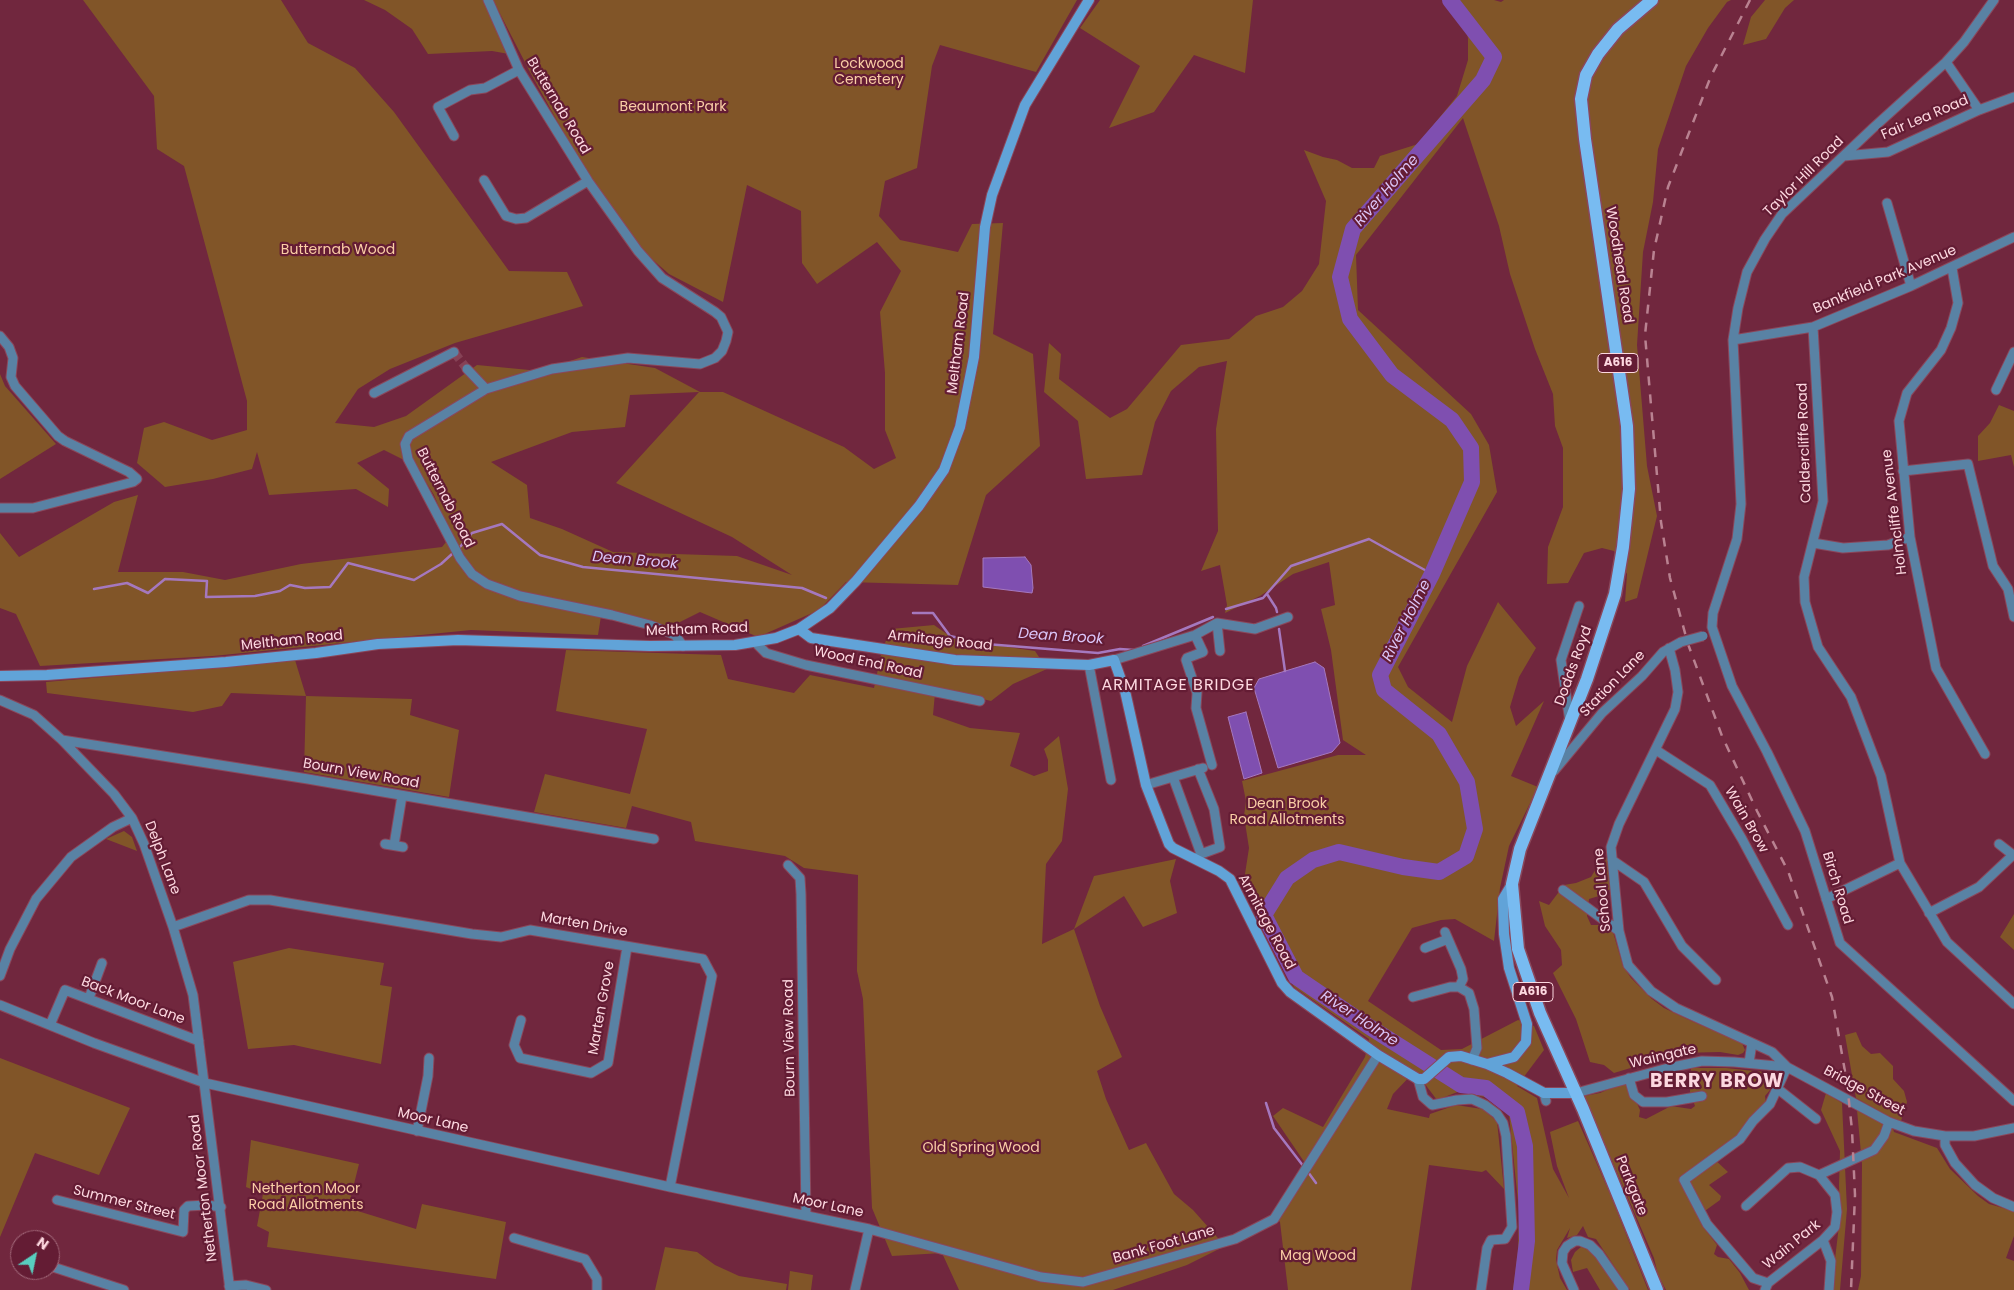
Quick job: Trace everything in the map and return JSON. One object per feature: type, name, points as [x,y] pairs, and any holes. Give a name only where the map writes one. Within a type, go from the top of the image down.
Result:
[{"type":"main road","name":"Meltham Road","points":[[0,676],[47,676],[226,662],[316,653],[378,644],[458,640],[683,646],[735,645],[776,638],[799,629],[830,608],[856,581],[919,506],[944,470],[960,427],[974,357],[985,227],[992,195],[1025,106],[1089,0]]},
{"type":"main road","name":"Woodhead Road","points":[[1621,560],[1629,489],[1627,426],[1584,139],[1582,99],[1586,75],[1598,54],[1618,29],[1652,0]]},
{"type":"main road","name":"Dodds Royd","points":[[1547,779],[1570,722],[1616,594],[1621,560]]},
{"type":"main road","name":"Armitage Road","points":[[799,629],[810,638],[955,660],[1089,665],[1114,660],[1125,691],[1146,785],[1169,844],[1172,848],[1198,857],[1230,879],[1282,983],[1290,992],[1378,1055],[1418,1080]]},
{"type":"main road","name":"A616","points":[[1547,779],[1520,848],[1512,884],[1518,949],[1540,1013],[1576,1093]]},
{"type":"main road","points":[[1487,1064],[1514,1057],[1526,1042],[1527,1024],[1509,968],[1504,934],[1503,899],[1512,884]]},
{"type":"main road","points":[[1418,1080],[1424,1079],[1443,1061],[1454,1056],[1487,1064],[1545,1097],[1576,1093]]},
{"type":"main road","name":"Parkgate","points":[[1576,1093],[1657,1290]]},
{"type":"street","name":"Butternab Road","points":[[488,0],[519,70],[588,181],[638,251],[662,278],[715,312],[721,318],[728,332],[725,346],[715,358],[700,364],[628,358],[552,369],[486,388],[414,431],[405,444],[408,459],[460,558],[472,574],[487,584],[520,596],[650,625],[675,635],[683,646]]},
{"type":"street","name":"Taylor Hill Road","points":[[1712,628],[1713,613],[1737,539],[1741,504],[1733,340],[1738,308],[1747,272],[1764,238],[1782,214],[1946,62],[1964,42],[1994,0]]},
{"type":"street","points":[[1946,62],[1979,110]]},
{"type":"street","points":[[454,136],[438,106],[470,90],[485,88],[519,70]]},
{"type":"street","name":"Fair Lea Road","points":[[1844,156],[1888,152],[2014,96]]},
{"type":"street","points":[[484,180],[506,216],[516,219],[526,218],[588,181]]},
{"type":"street","points":[[1887,203],[1911,286]]},
{"type":"street","name":"Bankfield Park Avenue","points":[[1733,340],[1813,327],[2013,240]]},
{"type":"street","name":"Holmcliffe Avenue","points":[[1952,268],[1958,303],[1952,328],[1940,350],[1907,393],[1899,421],[1910,537],[1936,668],[1985,754]]},
{"type":"street","name":"Caldercliffe Road","points":[[1813,327],[1823,501],[1804,576],[1805,602],[1818,647],[1851,697],[1881,776],[1900,863],[1947,942],[2014,1004]]},
{"type":"street","points":[[0,336],[9,347],[13,358],[11,377],[15,386],[58,436],[130,472],[136,477],[138,484],[33,508],[0,508]]},
{"type":"street","points":[[374,393],[454,352]]},
{"type":"street","points":[[1996,390],[2014,352]]},
{"type":"street","points":[[467,369],[486,388]]},
{"type":"street","points":[[1903,471],[1968,464],[1993,566],[2008,589],[2014,617]]},
{"type":"street","points":[[1813,544],[1843,548],[1888,545],[1910,537]]},
{"type":"street","points":[[1570,722],[1561,660],[1579,606]]},
{"type":"street","points":[[1114,660],[1195,635],[1218,623],[1255,629],[1288,617]]},
{"type":"street","points":[[1218,623],[1220,651]]},
{"type":"street","name":"Station Lane","points":[[1547,779],[1602,713],[1669,648],[1681,642],[1703,636],[1712,628]]},
{"type":"street","name":"Birch Road","points":[[1712,628],[1732,686],[1767,752],[1805,831],[1840,943],[2014,1101]]},
{"type":"street","points":[[1146,785],[1214,765],[1196,708],[1197,693],[1186,660],[1203,652],[1195,635]]},
{"type":"street","name":"Wood End Road","points":[[755,642],[766,653],[806,665],[980,700]]},
{"type":"street","name":"School Lane","points":[[1669,648],[1678,692],[1675,709],[1613,837],[1611,847],[1619,931],[1628,966],[1651,991],[1676,1008],[1772,1052],[1787,1067]]},
{"type":"street","points":[[1089,665],[1111,780]]},
{"type":"street","name":"Delph Lane","points":[[0,700],[34,715],[62,740],[114,794],[132,818],[144,844],[194,995],[205,1083]]},
{"type":"street","name":"Bourn View Road","points":[[62,740],[654,839]]},
{"type":"street","name":"Wain Brow","points":[[1656,750],[1710,785],[1742,839],[1788,925]]},
{"type":"street","points":[[1173,777],[1198,857],[1220,847],[1214,809],[1198,769]]},
{"type":"street","points":[[394,845],[402,796]]},
{"type":"street","points":[[0,976],[10,949],[36,899],[71,857],[113,827],[132,818]]},
{"type":"street","points":[[1929,913],[1979,887],[2013,856],[1999,844]]},
{"type":"street","points":[[1612,860],[1644,882],[1682,946],[1716,980]]},
{"type":"street","points":[[1826,899],[1900,863]]},
{"type":"street","name":"Bourn View Road","points":[[788,864],[800,878],[801,894],[806,1215]]},
{"type":"street","points":[[1564,890],[1619,931]]},
{"type":"street","name":"Marten Drive","points":[[173,927],[250,900],[270,900],[472,934],[501,936],[530,930],[703,959],[712,976],[670,1187]]},
{"type":"street","points":[[1425,948],[1446,936],[1461,969],[1463,980],[1459,987]]},
{"type":"street","name":"Marten Grove","points":[[520,1020],[514,1045],[520,1058],[592,1073],[608,1063],[627,947]]},
{"type":"street","points":[[89,998],[102,963]]},
{"type":"street","points":[[1413,997],[1450,987],[1459,987],[1468,992],[1474,1009],[1477,1048],[1472,1060]]},
{"type":"street","name":"Back Moor Lane","points":[[50,1025],[65,990],[200,1041]]},
{"type":"street","name":"Moor Lane","points":[[0,1004],[94,1043],[205,1083],[670,1187],[869,1229]]},
{"type":"street","points":[[1749,1063],[1752,1043]]},
{"type":"street","name":"Bank Foot Lane","points":[[869,1229],[1041,1277],[1083,1282],[1235,1239],[1274,1219],[1378,1055]]},
{"type":"street","points":[[417,1131],[428,1076],[429,1058]]},
{"type":"street","name":"Waingate","points":[[1576,1093],[1702,1061],[1787,1067]]},
{"type":"street","points":[[1767,1288],[1753,1278],[1707,1224],[1684,1180],[1740,1139],[1753,1121],[1770,1104],[1787,1067]]},
{"type":"street","name":"Bridge Street","points":[[1787,1067],[1889,1122],[1914,1131],[1945,1136],[1974,1136],[2014,1128]]},
{"type":"street","points":[[1629,1078],[1634,1095],[1642,1102],[1667,1102],[1702,1096]]},
{"type":"street","points":[[1418,1080],[1423,1097],[1432,1105],[1436,1106],[1457,1100],[1472,1099],[1491,1109],[1503,1123],[1506,1136],[1512,1227],[1504,1239],[1491,1240],[1487,1248],[1481,1290]]},
{"type":"street","name":"Netherton Moor Road","points":[[205,1083],[230,1288]]},
{"type":"street","points":[[1778,1089],[1816,1119]]},
{"type":"street","points":[[1746,1206],[1788,1168],[1800,1167],[1819,1175],[1874,1150],[1884,1136],[1889,1122]]},
{"type":"street","points":[[1945,1136],[1945,1145],[1956,1163],[1975,1186],[1993,1198],[2014,1207]]},
{"type":"street","name":"Wain Park","points":[[1767,1288],[1823,1240],[1835,1227],[1837,1212],[1835,1195],[1819,1175]]},
{"type":"street","name":"Summer Street","points":[[57,1200],[183,1232],[184,1210],[188,1206],[208,1205],[221,1207]]},
{"type":"street","points":[[855,1290],[869,1229]]},
{"type":"street","points":[[514,1238],[585,1259],[597,1279],[596,1290]]},
{"type":"street","points":[[1823,1240],[1831,1260],[1829,1290]]},
{"type":"street","points":[[1574,1290],[1562,1263],[1563,1252],[1567,1246],[1575,1241],[1590,1245],[1599,1254],[1624,1290]]},
{"type":"street","points":[[60,1269],[119,1289]]},
{"type":"street","points":[[230,1288],[246,1285],[266,1290]]},
{"type":"green space","points":[[83,0],[281,0],[308,43],[355,68],[394,112],[509,271],[567,272],[583,306],[455,343],[390,369],[358,389],[335,423],[374,427],[406,416],[477,365],[540,371],[582,357],[655,368],[700,392],[723,392],[844,447],[874,469],[896,458],[885,430],[885,373],[880,312],[901,271],[877,242],[817,284],[802,263],[801,211],[747,185],[723,302],[669,274],[644,252],[586,173],[530,72],[493,0],[1077,0],[1036,72],[940,45],[932,66],[917,168],[885,181],[879,216],[900,240],[958,252],[972,224],[1003,223],[993,334],[1033,354],[1040,446],[986,495],[958,585],[846,582],[819,610],[758,637],[700,612],[668,628],[602,610],[598,635],[471,630],[213,656],[40,666],[16,614],[0,608],[0,533],[19,557],[114,502],[138,495],[118,572],[183,572],[225,580],[301,564],[442,547],[451,536],[434,495],[416,466],[384,450],[357,463],[389,489],[388,507],[356,489],[269,495],[257,452],[252,469],[213,479],[165,487],[137,463],[144,428],[164,422],[212,440],[247,430],[247,401],[184,166],[157,149],[154,96]],"holes":[[[699,392],[616,483],[732,537],[792,575],[737,556],[613,552],[562,529],[530,518],[527,485],[491,462],[572,432],[625,427],[630,395]]]},
{"type":"green space","points":[[364,0],[485,0],[509,54],[492,51],[428,54],[412,29],[385,10]]},
{"type":"green space","points":[[1100,0],[1253,0],[1245,73],[1194,55],[1154,112],[1109,128],[1140,66],[1080,28]]},
{"type":"green space","points":[[1456,0],[1494,0],[1501,2],[1504,0],[1731,0],[1727,2],[1708,28],[1686,66],[1658,149],[1653,202],[1643,252],[1637,345],[1647,466],[1657,516],[1637,598],[1625,602],[1627,574],[1614,551],[1602,548],[1584,553],[1568,583],[1547,584],[1548,547],[1563,507],[1563,448],[1555,426],[1553,394],[1535,349],[1510,274],[1499,226],[1463,118],[1356,255],[1358,310],[1471,414],[1489,445],[1497,492],[1398,667],[1408,687],[1452,722],[1467,666],[1498,602],[1536,648],[1519,677],[1510,707],[1516,726],[1544,701],[1511,776],[1538,787],[1509,846],[1500,888],[1494,941],[1455,919],[1441,920],[1412,928],[1368,1001],[1441,1050],[1462,1049],[1518,1020],[1534,1026],[1544,1050],[1517,1086],[1537,1098],[1553,1169],[1569,1198],[1557,1166],[1550,1132],[1578,1121],[1611,1196],[1648,1290],[1630,1290],[1596,1239],[1588,1237],[1583,1226],[1577,1235],[1567,1238],[1570,1228],[1557,1250],[1556,1260],[1560,1278],[1567,1290],[1513,1290],[1518,1251],[1519,1211],[1509,1114],[1488,1098],[1460,1091],[1437,1100],[1415,1071],[1393,1094],[1387,1109],[1429,1118],[1430,1114],[1456,1105],[1482,1109],[1497,1121],[1504,1189],[1486,1170],[1482,1172],[1429,1165],[1411,1290],[1288,1290],[1280,1222],[1273,1216],[1305,1163],[1273,1116],[1283,1108],[1323,1127],[1365,1057],[1369,1039],[1294,987],[1243,887],[1249,848],[1244,816],[1246,801],[1242,781],[1338,755],[1366,755],[1343,740],[1331,650],[1321,609],[1335,605],[1329,562],[1293,574],[1260,596],[1225,613],[1227,605],[1220,565],[1201,571],[1218,531],[1216,429],[1227,361],[1199,367],[1171,391],[1155,422],[1142,475],[1086,479],[1078,421],[1044,392],[1049,343],[1061,354],[1059,379],[1110,418],[1127,409],[1181,345],[1229,339],[1256,316],[1283,307],[1302,291],[1319,264],[1326,201],[1304,150],[1337,160],[1352,168],[1374,168],[1380,156],[1418,144],[1457,96],[1468,60],[1468,38]]},
{"type":"green space","points":[[1765,0],[1794,0],[1785,8],[1766,39],[1743,45],[1751,17]]},
{"type":"green space","points":[[0,374],[5,386],[56,444],[0,479]]},
{"type":"green space","points":[[1999,405],[2014,411],[2014,467],[2011,455],[1978,461],[1978,436],[1990,423]]},
{"type":"green space","name":"Old Spring Wood","points":[[934,625],[954,639],[1035,651],[1047,669],[1013,684],[991,701],[946,690],[935,693],[933,715],[970,728],[1020,733],[1010,766],[1034,776],[1048,771],[1048,760],[1044,749],[1059,736],[1068,789],[1062,841],[1046,864],[1042,944],[1074,929],[1100,1006],[1122,1057],[1097,1071],[1106,1099],[1129,1150],[1146,1143],[1174,1194],[1193,1210],[1225,1246],[1187,1265],[1113,1290],[959,1290],[942,1253],[892,1256],[872,1208],[863,999],[857,971],[858,875],[804,868],[785,856],[695,841],[691,822],[632,806],[626,828],[534,812],[545,774],[630,794],[647,729],[556,711],[566,650],[721,655],[728,679],[794,693],[810,675],[874,688],[882,650],[891,629]]},
{"type":"green space","points":[[295,660],[306,696],[231,693],[222,706],[193,712],[47,693],[46,682]]},
{"type":"green space","points":[[306,696],[412,699],[410,715],[459,730],[449,797],[304,772]]},
{"type":"green space","points":[[124,831],[132,837],[137,851],[106,839]]},
{"type":"green space","points":[[1603,857],[1610,859],[1610,889],[1602,895],[1589,899],[1587,916],[1591,925],[1611,927],[1623,966],[1631,978],[1652,999],[1664,1008],[1742,1043],[1745,1050],[1743,1053],[1738,1055],[1720,1052],[1680,1053],[1614,1073],[1604,1065],[1590,1062],[1576,1019],[1553,973],[1562,965],[1561,950],[1545,926],[1539,901],[1549,905],[1564,885],[1591,877]]},
{"type":"green space","points":[[1176,859],[1170,881],[1177,913],[1143,927],[1124,896],[1074,929],[1094,876]]},
{"type":"green space","points":[[2014,914],[2014,950],[2000,937]]},
{"type":"green space","points":[[289,948],[384,963],[380,985],[392,987],[381,1064],[294,1045],[248,1049],[233,962]]},
{"type":"green space","points":[[1856,1032],[1862,1046],[1871,1054],[1880,1053],[1893,1066],[1893,1079],[1904,1091],[1907,1102],[1901,1121],[1856,1098],[1845,1035]]},
{"type":"green space","points":[[0,1058],[130,1108],[99,1175],[35,1153],[0,1237]]},
{"type":"green space","points":[[1691,1068],[1726,1068],[1773,1073],[1770,1090],[1765,1096],[1766,1103],[1739,1134],[1711,1156],[1728,1172],[1709,1185],[1721,1196],[1720,1200],[1702,1213],[1701,1224],[1717,1245],[1714,1254],[1718,1257],[1729,1259],[1740,1273],[1749,1290],[1666,1290],[1658,1275],[1654,1258],[1584,1096],[1600,1093],[1618,1085],[1628,1084],[1640,1110],[1639,1117],[1646,1119],[1671,1106],[1691,1109],[1695,1106],[1690,1092]]},
{"type":"green space","points":[[1826,1093],[1842,1103],[1847,1209],[1840,1290],[1834,1290],[1835,1259],[1840,1217],[1840,1151],[1821,1110]]},
{"type":"green space","points":[[1857,1110],[1893,1129],[1894,1132],[1937,1148],[1950,1169],[1978,1196],[1989,1204],[2014,1211],[2014,1236],[2006,1258],[2014,1261],[2014,1290],[1858,1290],[1861,1276],[1862,1164]]},
{"type":"green space","name":"Netherton Moor Road Allotments","points":[[251,1140],[359,1164],[348,1208],[416,1229],[422,1204],[506,1222],[496,1279],[267,1247],[269,1232],[257,1226],[263,1194],[246,1187]]},
{"type":"green space","points":[[1582,1246],[1589,1249],[1620,1290],[1600,1290],[1587,1268],[1573,1272],[1571,1260],[1575,1252]]},
{"type":"green space","points":[[665,1247],[697,1252],[715,1265],[739,1276],[787,1284],[786,1290],[655,1290]]},
{"type":"green space","points":[[790,1271],[813,1275],[811,1290],[788,1290]]},
{"type":"shaded area","points":[[1025,557],[1031,565],[1032,593],[983,587],[983,558]]},
{"type":"shaded area","points":[[1315,662],[1324,668],[1340,743],[1332,752],[1278,768],[1254,688],[1259,679]]},
{"type":"shaded area","points":[[1246,712],[1262,773],[1244,779],[1228,717]]},
{"type":"waterway","name":"River Holme","points":[[1450,0],[1494,57],[1483,80],[1353,229],[1340,277],[1350,319],[1392,375],[1452,420],[1471,448],[1472,482],[1432,574],[1380,675],[1384,690],[1439,734],[1467,782],[1475,829],[1466,856],[1439,872],[1403,867],[1339,852],[1313,860],[1287,878],[1264,915],[1296,977],[1368,1026],[1461,1085],[1486,1088],[1517,1112],[1525,1146],[1527,1241],[1521,1290]]},
{"type":"waterway","name":"Dean Brook","points":[[460,547],[472,533],[502,524],[540,555],[583,567],[802,588],[826,598]]},
{"type":"waterway","name":"Dean Brook","points":[[1226,609],[1263,598],[1291,566],[1369,539],[1432,574]]},
{"type":"waterway","name":"Dean Brook","points":[[94,589],[127,583],[148,593],[165,579],[207,581],[206,597],[255,596],[280,591],[290,585],[305,588],[330,587],[348,563],[414,580],[441,564],[452,554]]},
{"type":"waterway","points":[[1267,594],[1277,612]]},
{"type":"waterway","name":"Dean Brook","points":[[913,613],[933,613],[950,636],[986,644],[1098,653],[1120,649],[1134,650]]},
{"type":"waterway","name":"Dean Brook","points":[[1143,646],[1213,617]]},
{"type":"waterway","points":[[1279,629],[1285,671]]},
{"type":"waterway","points":[[1266,1103],[1274,1128],[1304,1167]]},
{"type":"waterway","points":[[1308,1172],[1316,1183]]},
{"type":"tunnel","points":[[454,352],[467,369]]},
{"type":"railway","points":[[1750,0],[1711,76],[1668,187],[1654,250],[1645,335],[1661,522],[1670,578],[1688,644],[1722,736],[1788,871],[1832,997],[1847,1083],[1852,1130],[1855,1195],[1851,1290]]},
{"type":"district","name":"ARMITAGE BRIDGE","points":[[1178,686]]},
{"type":"district","name":"BERRY BROW","points":[[1717,1082]]},
{"type":"park label","name":"Lockwood Cemetery","points":[[869,72]]},
{"type":"park label","name":"Beaumont Park","points":[[673,107]]},
{"type":"park label","name":"Butternab Wood","points":[[338,250]]},
{"type":"park label","name":"Dean Brook Road Allotments","points":[[1287,812]]},
{"type":"park label","name":"Mag Wood","points":[[1318,1256]]}]
